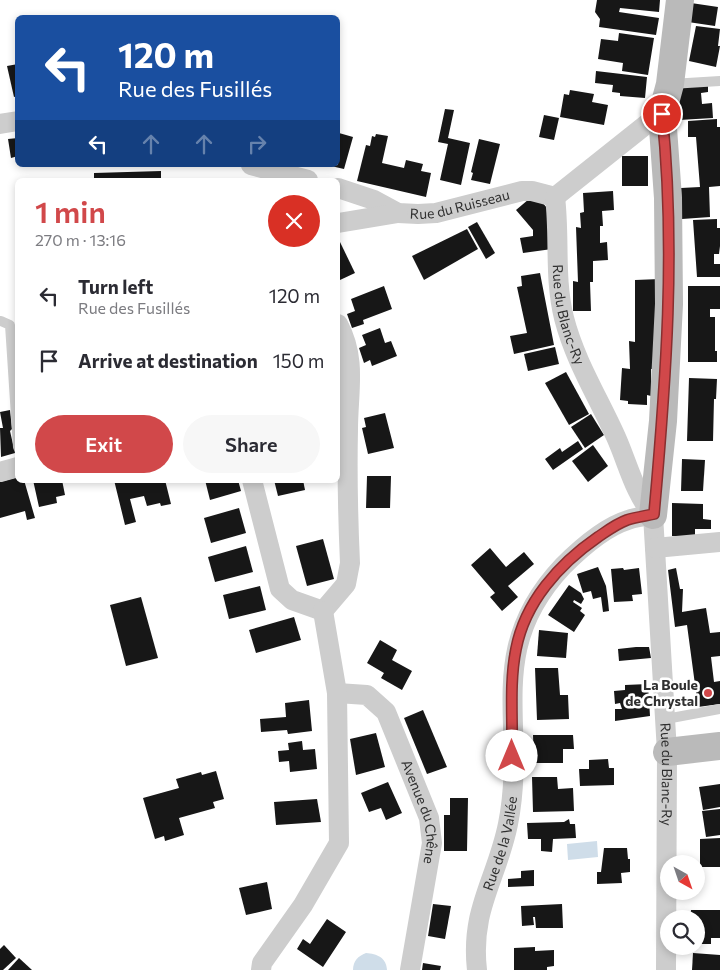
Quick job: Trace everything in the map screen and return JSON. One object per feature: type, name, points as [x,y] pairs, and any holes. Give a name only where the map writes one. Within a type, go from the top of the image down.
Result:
[{"type":"street","points":[[654,514],[663,412],[669,304],[668,198],[662,114],[670,84],[680,0]]},
{"type":"street","points":[[555,197],[653,119],[662,114]]},
{"type":"street","points":[[0,124],[15,122]]},
{"type":"street","points":[[259,167],[300,178]]},
{"type":"street","name":"Rue du Ruisseau","points":[[340,189],[374,200],[398,213],[436,212],[522,191],[532,191],[555,197]]},
{"type":"street","name":"Rue du Blanc-Ry","points":[[555,197],[558,277],[575,354],[615,436],[637,492],[654,514],[667,752],[666,970]]},
{"type":"street","points":[[340,223],[398,213]]},
{"type":"street","points":[[261,970],[262,963],[303,905],[338,843],[337,693],[324,611],[346,584],[350,563],[348,428],[351,373],[348,350],[340,329]]},
{"type":"street","points":[[0,472],[15,468]]},
{"type":"street","points":[[253,483],[280,589],[292,600],[324,611]]},
{"type":"street","name":"Rue de la Vallée","points":[[477,970],[478,916],[503,842],[511,806],[513,670],[516,650],[525,619],[542,591],[570,559],[612,527],[627,520],[654,514]]},
{"type":"street","points":[[655,548],[720,542]]},
{"type":"street","name":"Avenue du Chêne","points":[[337,693],[367,695],[386,712],[429,818],[432,843],[410,970]]},
{"type":"street","points":[[667,752],[720,746]]},
{"type":"lane","points":[[670,84],[720,81]]},
{"type":"lane","points":[[1,321],[10,325],[15,401]]},
{"type":"lane","points":[[666,719],[720,709]]},
{"type":"shaded area","points":[[597,841],[598,857],[568,860],[567,844]]},
{"type":"shaded area","points":[[366,953],[374,954],[383,959],[387,970],[353,970],[356,959]]},
{"type":"building","points":[[597,0],[660,0],[659,12],[620,8],[619,12],[659,18],[656,35],[599,27],[600,19],[595,12]]},
{"type":"building","points":[[691,3],[718,7],[715,26],[688,22]]},
{"type":"building","points":[[696,26],[720,29],[718,46],[720,46],[716,67],[689,61]]},
{"type":"building","points":[[619,33],[654,38],[648,75],[622,71],[623,63],[598,59],[601,39],[618,41]]},
{"type":"building","points":[[15,65],[14,97],[7,66]]},
{"type":"building","points":[[596,71],[647,77],[645,98],[620,96],[620,93],[612,92],[613,85],[595,83]]},
{"type":"building","points":[[708,85],[708,92],[701,93],[702,104],[712,103],[713,118],[679,120],[676,88]]},
{"type":"building","points":[[570,90],[594,94],[592,102],[608,105],[604,125],[560,117],[564,94],[569,95]]},
{"type":"building","points":[[445,109],[454,110],[448,138],[470,143],[461,185],[440,180],[448,144],[438,142]]},
{"type":"building","points":[[544,115],[559,118],[554,140],[539,137]]},
{"type":"building","points":[[717,119],[717,127],[720,127],[720,186],[709,187],[710,217],[682,219],[681,188],[700,187],[696,137],[688,137],[688,121]]},
{"type":"building","points":[[340,133],[353,137],[344,169],[335,167],[340,167]]},
{"type":"building","points":[[376,134],[388,136],[382,163],[404,168],[406,160],[423,164],[421,171],[431,173],[426,197],[357,181],[366,145],[370,146],[372,136],[375,137]]},
{"type":"building","points":[[15,138],[15,157],[11,158],[8,139]]},
{"type":"building","points":[[479,139],[500,144],[490,184],[471,180],[473,173],[471,172]]},
{"type":"building","points":[[622,156],[648,156],[648,186],[622,186]]},
{"type":"building","points":[[161,171],[161,178],[94,178],[94,173]]},
{"type":"building","points":[[613,191],[614,210],[602,211],[603,226],[600,226],[600,243],[607,242],[608,260],[593,261],[593,282],[590,282],[591,311],[573,311],[573,281],[578,282],[576,227],[581,228],[580,213],[584,212],[583,193]]},
{"type":"building","points":[[535,194],[554,216],[552,249],[523,253],[520,238],[533,236],[533,230],[516,210]]},
{"type":"building","points":[[717,219],[717,228],[720,228],[720,246],[719,254],[714,254],[714,264],[720,264],[720,277],[697,277],[693,220]]},
{"type":"building","points":[[477,222],[495,253],[486,259],[468,227]]},
{"type":"building","points":[[467,229],[478,249],[424,280],[412,256]]},
{"type":"building","points":[[340,242],[355,273],[340,280]]},
{"type":"building","points":[[540,273],[554,345],[514,354],[510,336],[527,333],[517,287],[522,286],[521,276]]},
{"type":"building","points":[[660,279],[659,369],[651,369],[651,396],[647,395],[647,405],[628,404],[628,401],[620,400],[622,368],[630,369],[629,341],[635,342],[635,280]]},
{"type":"building","points":[[384,286],[392,309],[363,320],[364,324],[352,328],[347,314],[355,311],[351,299]]},
{"type":"building","points":[[688,286],[720,286],[720,309],[710,309],[710,317],[715,317],[715,351],[717,351],[717,362],[688,362]]},
{"type":"building","points":[[380,328],[385,343],[391,341],[397,356],[372,366],[370,360],[364,363],[359,348],[366,345],[362,335]]},
{"type":"building","points":[[555,347],[559,364],[528,371],[524,354]]},
{"type":"building","points":[[566,372],[589,414],[569,425],[545,383]]},
{"type":"building","points":[[689,378],[717,379],[716,399],[714,399],[713,441],[687,441]]},
{"type":"building","points":[[10,410],[12,429],[10,431],[15,453],[1,457],[0,428],[3,428],[0,412]]},
{"type":"building","points":[[385,413],[394,448],[368,454],[362,428],[366,427],[364,418]]},
{"type":"building","points":[[591,414],[604,435],[585,448],[571,427]]},
{"type":"building","points":[[578,441],[583,449],[553,470],[545,459],[560,448],[562,452]]},
{"type":"building","points":[[593,445],[608,466],[588,482],[572,461]]},
{"type":"building","points":[[682,459],[705,460],[703,491],[681,491]]},
{"type":"building","points":[[367,476],[391,476],[390,508],[366,508]]},
{"type":"building","points":[[15,478],[15,483],[25,483],[35,518],[27,520],[25,511],[0,518],[0,482]]},
{"type":"building","points":[[34,483],[63,483],[65,495],[56,497],[57,503],[39,507]]},
{"type":"building","points":[[115,483],[166,483],[171,504],[161,506],[160,503],[147,506],[144,496],[130,499],[136,522],[125,525]]},
{"type":"building","points":[[206,483],[239,483],[241,491],[210,500]]},
{"type":"building","points":[[275,483],[304,483],[305,490],[278,496]]},
{"type":"building","points":[[672,503],[703,504],[703,519],[711,520],[711,529],[695,529],[695,537],[672,536]]},
{"type":"building","points":[[239,508],[246,533],[211,543],[204,518]]},
{"type":"building","points":[[323,539],[334,579],[307,586],[296,546]]},
{"type":"building","points":[[246,546],[253,572],[215,582],[208,557]]},
{"type":"building","points":[[490,548],[506,567],[524,552],[534,564],[508,586],[518,597],[502,611],[490,597],[495,593],[471,565]]},
{"type":"building","points":[[598,567],[606,586],[609,611],[603,612],[601,597],[593,599],[591,591],[583,593],[577,574]]},
{"type":"building","points":[[623,568],[624,570],[639,568],[642,594],[632,595],[633,601],[614,602],[611,569]]},
{"type":"building","points":[[676,568],[680,589],[683,589],[682,612],[706,608],[710,633],[720,632],[720,656],[711,657],[714,682],[720,681],[720,704],[698,707],[687,625],[675,627],[668,570]]},
{"type":"building","points":[[569,585],[581,593],[584,599],[581,604],[574,600],[573,602],[582,608],[580,611],[585,615],[574,632],[548,615]]},
{"type":"building","points":[[260,586],[266,610],[229,619],[223,595]]},
{"type":"building","points":[[141,597],[158,658],[126,666],[110,605]]},
{"type":"building","points":[[294,617],[301,640],[256,653],[249,630]]},
{"type":"building","points":[[539,630],[568,633],[566,658],[537,656]]},
{"type":"building","points":[[380,640],[397,650],[392,660],[412,671],[402,690],[381,678],[384,673],[367,663]]},
{"type":"building","points":[[649,647],[651,658],[619,661],[618,649]]},
{"type":"building","points":[[535,668],[558,668],[560,695],[568,695],[569,719],[537,720]]},
{"type":"building","points":[[648,684],[650,716],[615,721],[615,709],[622,709],[620,703],[615,704],[614,691],[625,690],[625,685]]},
{"type":"building","points":[[309,700],[312,731],[288,734],[287,730],[261,732],[260,719],[286,717],[285,703]]},
{"type":"building","points":[[423,710],[447,767],[427,774],[404,718]]},
{"type":"building","points":[[376,733],[385,767],[356,775],[350,739]]},
{"type":"building","points":[[533,735],[573,735],[574,749],[563,749],[563,763],[534,763]]},
{"type":"building","points":[[302,741],[303,750],[315,749],[317,769],[290,772],[289,761],[279,762],[278,751],[289,750],[288,743]]},
{"type":"building","points":[[608,759],[609,768],[614,768],[614,785],[580,786],[579,769],[589,769],[589,760]]},
{"type":"building","points":[[216,771],[224,799],[213,802],[215,808],[179,818],[184,835],[165,841],[164,836],[155,839],[143,798],[179,788],[176,779],[201,772],[202,775]]},
{"type":"building","points":[[532,777],[557,777],[558,789],[573,788],[574,811],[533,812]]},
{"type":"building","points":[[388,782],[402,813],[386,820],[381,808],[369,812],[361,793]]},
{"type":"building","points":[[720,784],[720,807],[703,810],[699,787]]},
{"type":"building","points":[[450,798],[468,798],[467,851],[444,851],[444,815],[450,815]]},
{"type":"building","points":[[317,799],[321,822],[276,825],[274,802]]},
{"type":"building","points":[[720,809],[720,835],[706,837],[702,811]]},
{"type":"building","points":[[569,819],[570,824],[575,824],[576,838],[553,839],[552,852],[541,851],[541,839],[528,839],[527,823],[564,822]]},
{"type":"building","points":[[720,838],[720,867],[705,867],[705,855],[700,855],[700,839]]},
{"type":"building","points":[[604,848],[627,848],[628,859],[630,859],[630,872],[621,873],[622,883],[597,884],[597,872],[601,872]]},
{"type":"building","points":[[534,870],[534,886],[508,887],[508,879],[521,878],[521,871]]},
{"type":"building","points":[[267,882],[272,909],[246,915],[239,888]]},
{"type":"building","points":[[433,904],[451,906],[445,939],[428,936]]},
{"type":"building","points":[[562,904],[563,928],[536,928],[535,917],[533,917],[534,925],[522,926],[521,906]]},
{"type":"building","points":[[705,910],[720,910],[720,938],[711,938],[711,944],[705,944]]},
{"type":"building","points":[[327,919],[346,932],[323,967],[297,949],[303,939],[310,944]]},
{"type":"building","points":[[4,945],[16,958],[3,970],[0,970],[0,949]]},
{"type":"building","points":[[535,947],[535,951],[554,950],[554,966],[547,967],[547,970],[514,970],[514,948]]},
{"type":"building","points":[[693,955],[720,955],[720,970],[692,970]]},
{"type":"building","points":[[19,958],[32,970],[8,970]]},
{"type":"building","points":[[423,963],[441,966],[440,970],[422,970]]},
{"type":"place","name":"La Boule de Chrystal","points":[[708,693]]},
{"type":"route","points":[[512,756],[513,670],[520,634],[532,606],[552,577],[570,559],[595,539],[612,527],[627,520],[654,514],[663,421],[669,304],[668,198],[662,114]]}]
